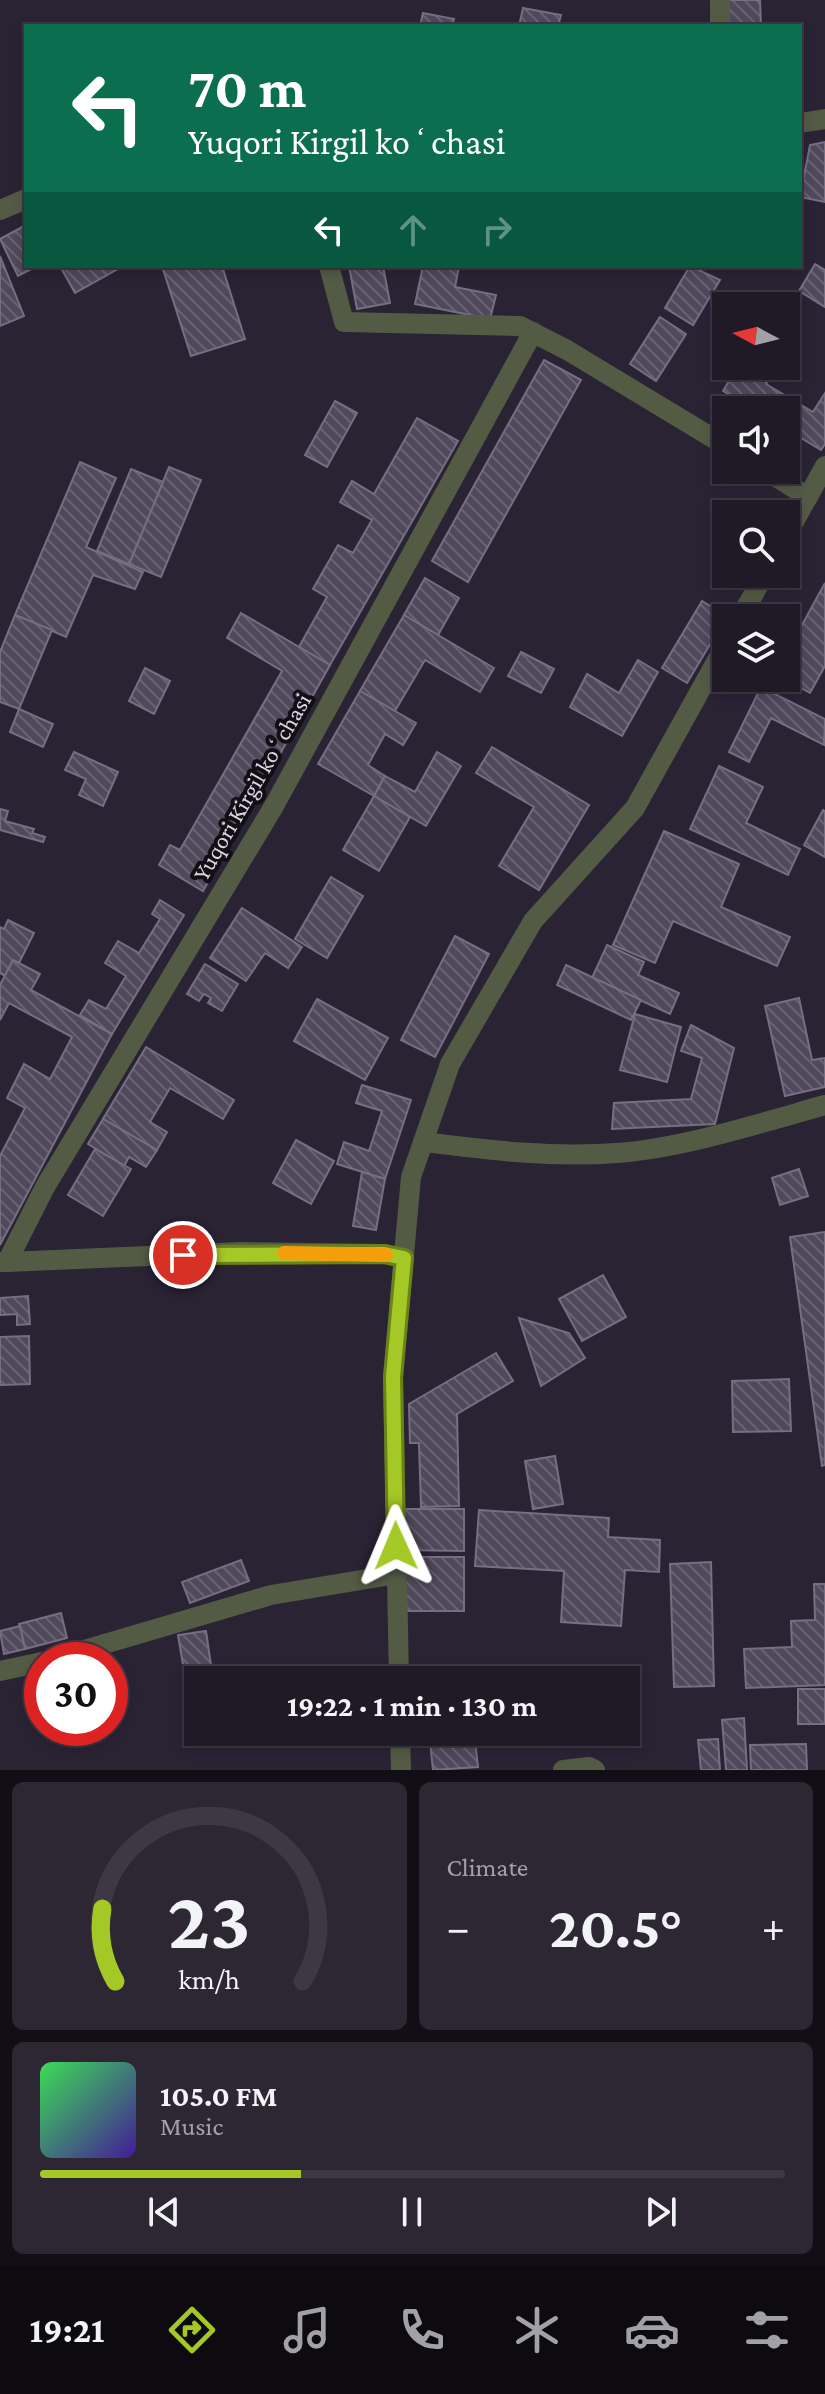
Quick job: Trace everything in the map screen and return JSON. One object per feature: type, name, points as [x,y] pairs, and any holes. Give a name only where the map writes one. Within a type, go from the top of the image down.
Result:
[{"type":"street","points":[[720,0],[720,24]]},
{"type":"street","points":[[802,123],[825,119]]},
{"type":"street","points":[[0,210],[24,200]]},
{"type":"street","points":[[330,268],[344,322],[520,326],[712,438]]},
{"type":"street","name":"Yuqori Kirgil koʻchasi","points":[[3,1262],[274,806],[533,332]]},
{"type":"street","points":[[800,511],[825,466]]},
{"type":"street","points":[[787,484],[808,497]]},
{"type":"street","points":[[399,1666],[393,1377],[411,1177],[450,1064],[533,921],[635,808],[712,669]]},
{"type":"street","points":[[423,1142],[519,1154],[619,1153],[735,1130],[825,1105]]},
{"type":"street","name":"Yuqori Kirgil koʻchasi","points":[[3,1262],[241,1252],[384,1254],[404,1258]]},
{"type":"street","points":[[111,1642],[271,1595],[397,1574]]},
{"type":"street","points":[[0,1671],[24,1666]]},
{"type":"street","points":[[400,1746],[401,1770]]},
{"type":"street","points":[[563,1770],[589,1767],[595,1770]]},
{"type":"building","points":[[726,0],[760,0],[761,24],[727,24]]},
{"type":"building","points":[[523,8],[561,15],[559,24],[519,24]]},
{"type":"building","points":[[423,13],[454,19],[453,24],[420,24]]},
{"type":"building","points":[[825,142],[825,202],[802,197],[810,145]]},
{"type":"building","points":[[24,226],[24,268],[33,268],[18,276],[0,239]]},
{"type":"building","points":[[0,256],[24,316],[0,326]]},
{"type":"building","points":[[815,264],[825,270],[825,307],[799,291]]},
{"type":"building","points":[[61,268],[118,269],[75,293]]},
{"type":"building","points":[[223,268],[245,339],[191,356],[163,269]]},
{"type":"building","points":[[349,268],[383,268],[390,303],[357,309]]},
{"type":"building","points":[[423,268],[459,268],[455,287],[496,295],[490,319],[415,304]]},
{"type":"building","points":[[689,268],[720,280],[693,325],[665,308]]},
{"type":"building","points":[[660,317],[686,334],[656,381],[630,364]]},
{"type":"building","points":[[544,360],[581,380],[468,582],[432,561]]},
{"type":"building","points":[[730,380],[768,380],[766,384],[786,396],[731,396],[723,391]]},
{"type":"building","points":[[825,393],[825,444],[821,450],[800,437],[800,404],[813,412]]},
{"type":"building","points":[[335,401],[357,413],[327,467],[305,455]]},
{"type":"building","points":[[417,418],[458,441],[330,665],[299,647],[327,597],[313,589],[338,545],[353,553],[372,520],[340,502],[352,481],[374,494]]},
{"type":"building","points":[[80,462],[116,478],[86,547],[143,572],[135,589],[93,575],[66,637],[15,615]]},
{"type":"building","points":[[169,467],[201,480],[161,577],[129,564]]},
{"type":"building","points":[[131,469],[163,482],[129,564],[97,551]]},
{"type":"building","points":[[425,578],[459,598],[438,635],[404,615]]},
{"type":"building","points":[[825,583],[825,666],[810,693],[800,687],[800,629]]},
{"type":"building","points":[[702,601],[712,607],[712,641],[687,683],[662,668]]},
{"type":"building","points":[[241,613],[330,665],[203,891],[159,865],[170,845],[180,850],[282,671],[227,638]]},
{"type":"building","points":[[15,615],[52,630],[19,709],[0,702],[0,652]]},
{"type":"building","points":[[404,615],[494,668],[480,692],[425,660],[395,711],[360,691]]},
{"type":"building","points":[[521,652],[554,669],[541,693],[508,676]]},
{"type":"building","points":[[638,660],[658,672],[622,736],[570,707],[587,674],[619,693]]},
{"type":"building","points":[[145,668],[170,681],[154,714],[129,701]]},
{"type":"building","points":[[360,691],[416,723],[403,745],[385,734],[368,765],[385,776],[374,796],[318,764]]},
{"type":"building","points":[[759,692],[771,692],[825,719],[824,745],[771,718],[749,762],[729,752]]},
{"type":"building","points":[[19,709],[53,724],[43,747],[10,732]]},
{"type":"building","points":[[492,747],[589,805],[539,890],[499,866],[534,807],[476,773]]},
{"type":"building","points":[[74,752],[118,772],[103,806],[79,795],[86,779],[65,770]]},
{"type":"building","points":[[437,752],[461,766],[426,826],[374,796],[385,776],[415,792]]},
{"type":"building","points":[[719,766],[763,787],[746,823],[800,849],[788,875],[690,829]]},
{"type":"building","points":[[374,796],[410,817],[379,871],[343,850]]},
{"type":"building","points":[[0,809],[8,811],[5,821],[34,829],[32,833],[45,837],[43,842],[0,830]]},
{"type":"building","points":[[825,811],[825,857],[804,845]]},
{"type":"building","points":[[664,831],[739,864],[721,907],[790,937],[777,966],[673,921],[655,963],[613,945]]},
{"type":"building","points":[[331,877],[363,896],[327,958],[295,939]]},
{"type":"building","points":[[160,900],[184,915],[112,1034],[80,1015],[89,1000],[106,1009],[126,976],[105,963],[118,941],[139,953],[160,919],[152,914]]},
{"type":"building","points":[[242,908],[302,947],[288,968],[265,953],[246,981],[210,958]]},
{"type":"building","points":[[8,920],[34,933],[11,979],[0,973],[0,927],[4,929]]},
{"type":"building","points":[[455,936],[489,954],[435,1057],[401,1040]]},
{"type":"building","points":[[607,945],[644,962],[638,975],[679,993],[670,1014],[592,978]]},
{"type":"building","points":[[13,960],[40,974],[31,990],[112,1034],[0,1245],[0,1156],[25,1108],[7,1098],[24,1064],[50,1079],[72,1037],[9,1003],[0,1020],[0,985]]},
{"type":"building","points":[[205,964],[238,984],[222,1011],[208,1003],[211,998],[204,994],[199,1001],[187,994]]},
{"type":"building","points":[[566,965],[641,1000],[631,1020],[557,985]]},
{"type":"building","points":[[799,998],[812,1060],[825,1058],[825,1087],[785,1096],[765,1006]]},
{"type":"building","points":[[317,999],[388,1038],[365,1080],[294,1041]]},
{"type":"building","points":[[635,1014],[681,1027],[667,1082],[620,1070]]},
{"type":"building","points":[[691,1025],[734,1048],[715,1124],[612,1129],[614,1103],[691,1099],[702,1058],[681,1051]]},
{"type":"building","points":[[146,1047],[234,1100],[223,1119],[170,1088],[150,1122],[167,1132],[157,1150],[103,1119]]},
{"type":"building","points":[[362,1085],[411,1100],[385,1179],[337,1164],[344,1142],[369,1151],[382,1111],[356,1103]]},
{"type":"building","points":[[103,1119],[157,1150],[146,1167],[129,1157],[124,1166],[88,1144]]},
{"type":"building","points":[[296,1140],[334,1161],[311,1204],[273,1183]]},
{"type":"building","points":[[95,1149],[131,1169],[103,1216],[68,1195]]},
{"type":"building","points":[[799,1169],[808,1196],[780,1205],[772,1178]]},
{"type":"building","points":[[362,1172],[385,1179],[376,1230],[353,1226]]},
{"type":"building","points":[[825,1232],[825,1465],[822,1466],[790,1237]]},
{"type":"building","points":[[603,1275],[626,1317],[582,1341],[559,1299]]},
{"type":"building","points":[[28,1296],[30,1324],[17,1325],[17,1314],[0,1315],[0,1298]]},
{"type":"building","points":[[519,1318],[569,1333],[585,1358],[541,1386]]},
{"type":"building","points":[[29,1336],[30,1384],[0,1385],[0,1337]]},
{"type":"building","points":[[496,1353],[513,1381],[457,1414],[459,1506],[421,1507],[419,1443],[410,1443],[409,1404]]},
{"type":"building","points":[[789,1379],[791,1431],[733,1432],[732,1381]]},
{"type":"building","points":[[555,1456],[563,1504],[533,1509],[525,1461]]},
{"type":"building","points":[[401,1509],[464,1509],[464,1551],[401,1550]]},
{"type":"building","points":[[479,1510],[609,1518],[608,1537],[660,1540],[659,1572],[625,1570],[621,1626],[561,1622],[564,1571],[475,1566]]},
{"type":"building","points":[[401,1557],[464,1557],[464,1611],[401,1611]]},
{"type":"building","points":[[241,1560],[249,1581],[190,1603],[182,1582]]},
{"type":"building","points":[[711,1562],[714,1686],[674,1687],[670,1564]]},
{"type":"building","points":[[814,1584],[825,1584],[825,1685],[746,1688],[744,1649],[792,1647],[791,1621],[815,1620]]},
{"type":"building","points":[[61,1613],[67,1638],[52,1642],[24,1642],[24,1645],[19,1624]]},
{"type":"building","points":[[20,1626],[24,1649],[4,1654],[0,1631]]},
{"type":"building","points":[[206,1631],[211,1666],[184,1666],[184,1671],[178,1635]]},
{"type":"building","points":[[798,1689],[825,1689],[825,1724],[798,1724]]},
{"type":"building","points":[[744,1718],[747,1770],[726,1770],[722,1720]]},
{"type":"building","points":[[718,1739],[720,1770],[701,1770],[698,1740]]},
{"type":"building","points":[[806,1744],[807,1770],[751,1770],[750,1745]]},
{"type":"building","points":[[430,1746],[476,1746],[478,1767],[433,1770]]},
{"type":"slow traffic","points":[[284,1253],[386,1255]]},
{"type":"route","points":[[183,1255],[241,1252],[384,1254],[404,1258],[393,1377],[396,1546]]}]
